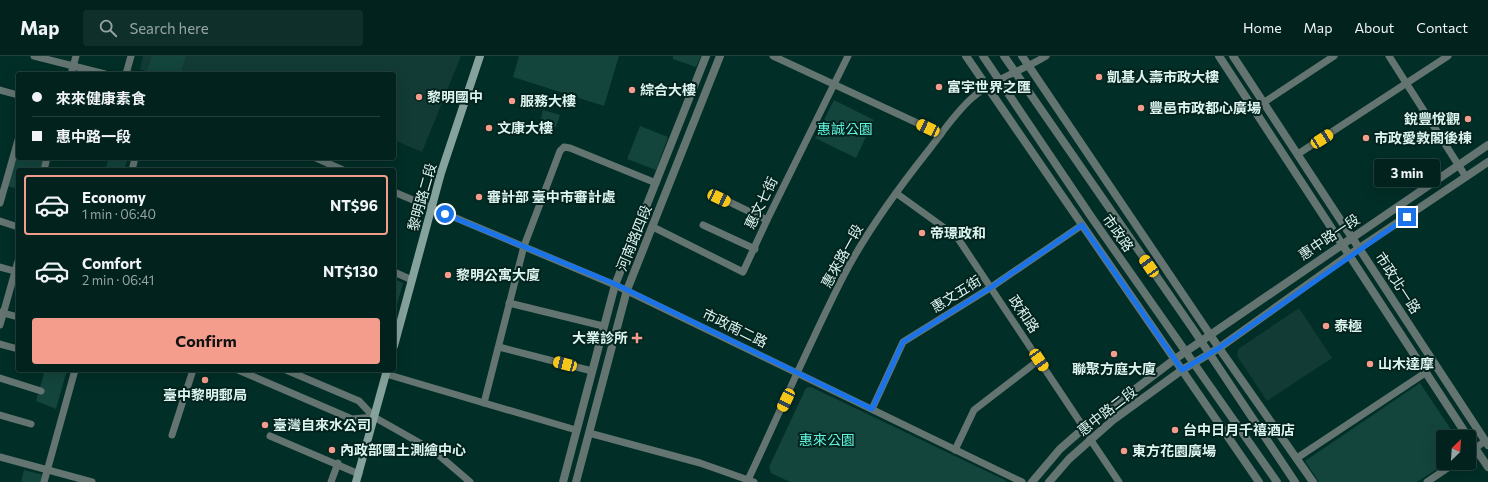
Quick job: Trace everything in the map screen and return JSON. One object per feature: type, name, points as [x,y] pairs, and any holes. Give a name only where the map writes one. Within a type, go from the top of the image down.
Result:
[{"type":"main road","name":"黎明路二段","points":[[396,337],[441,173],[480,56]]},
{"type":"main road","points":[[356,482],[387,372]]},
{"type":"street","points":[[34,56],[98,72]]},
{"type":"street","points":[[71,72],[76,56]]},
{"type":"street","points":[[127,72],[131,56]]},
{"type":"street","name":"河南路四段","points":[[563,482],[615,284],[706,56]]},
{"type":"street","name":"河南路四段","points":[[576,482],[627,290],[720,56]]},
{"type":"street","points":[[773,56],[941,134]]},
{"type":"street","name":"惠文七街","points":[[653,227],[743,272],[848,56]]},
{"type":"street","name":"市政路","points":[[966,56],[1259,482]]},
{"type":"street","name":"市政路","points":[[983,56],[1003,79],[1096,224],[1277,482]]},
{"type":"street","name":"市政路","points":[[1004,56],[1295,482]]},
{"type":"street","name":"市政路","points":[[1022,56],[1219,348],[1313,482]]},
{"type":"street","name":"惠來路一段","points":[[750,481],[798,373],[844,276],[870,232],[896,193],[941,134],[972,98],[987,86],[1029,67],[1046,56]]},
{"type":"street","name":"市政北一路","points":[[1219,56],[1463,430]]},
{"type":"street","name":"市政北一路","points":[[1233,56],[1487,443]]},
{"type":"street","points":[[1254,109],[1334,56]]},
{"type":"street","points":[[1389,56],[1466,177]]},
{"type":"street","points":[[1298,154],[1448,56]]},
{"type":"street","points":[[0,90],[16,94]]},
{"type":"street","name":"惠中路一段","points":[[1185,351],[1488,145]]},
{"type":"street","points":[[0,203],[16,147]]},
{"type":"street","points":[[484,403],[524,246],[560,151],[564,147],[656,183]]},
{"type":"street","points":[[320,160],[338,168]]},
{"type":"street","name":"惠中路一段","points":[[1208,354],[1219,348],[1350,255],[1488,162]]},
{"type":"street","name":"市政南二路","points":[[396,193],[615,284],[1022,482]]},
{"type":"street","name":"政和路","points":[[896,193],[957,237],[1084,428]]},
{"type":"street","points":[[719,198],[767,220]]},
{"type":"street","points":[[0,221],[16,226]]},
{"type":"street","points":[[703,225],[754,249]]},
{"type":"street","name":"惠文五街","points":[[872,409],[903,342],[990,288],[1082,225]]},
{"type":"street","points":[[0,267],[16,272]]},
{"type":"street","points":[[396,273],[412,280]]},
{"type":"street","points":[[0,325],[2,312],[16,275]]},
{"type":"street","points":[[509,303],[603,326]]},
{"type":"street","points":[[2,312],[16,316]]},
{"type":"street","points":[[0,344],[16,348]]},
{"type":"street","points":[[499,347],[592,371]]},
{"type":"street","name":"惠中路二段","points":[[1032,482],[1060,449],[1084,428],[1185,351]]},
{"type":"street","name":"惠中路二段","points":[[1049,482],[1069,459],[1113,420],[1182,370],[1208,354]]},
{"type":"street","points":[[955,450],[974,410],[1039,360]]},
{"type":"street","points":[[44,482],[74,372]]},
{"type":"street","points":[[172,435],[192,372]]},
{"type":"street","points":[[243,372],[352,420],[374,417]]},
{"type":"street","points":[[257,378],[259,372]]},
{"type":"street","points":[[291,372],[359,402],[374,417],[434,451],[470,482]]},
{"type":"street","points":[[387,372],[576,430]]},
{"type":"street","points":[[1297,458],[1425,373]]},
{"type":"street","points":[[0,378],[41,391]]},
{"type":"street","points":[[0,415],[31,424]]},
{"type":"street","points":[[589,433],[750,481]]},
{"type":"street","points":[[270,436],[338,463],[359,474]]},
{"type":"street","points":[[1090,439],[1120,482]]},
{"type":"street","points":[[1476,449],[1487,443]]},
{"type":"street","name":"市政北一路","points":[[1476,455],[1488,467]]},
{"type":"street","points":[[0,457],[92,482]]},
{"type":"street","points":[[331,482],[338,463]]},
{"type":"street","points":[[1427,482],[1445,470]]},
{"type":"shaded area","name":"黎明國中","points":[[143,56],[461,56],[422,152],[396,141],[396,72],[147,72],[140,69]]},
{"type":"shaded area","points":[[1299,308],[1332,358],[1267,401],[1237,356],[1238,349]]},
{"type":"green space","points":[[152,56],[186,56],[181,72],[147,71]]},
{"type":"green space","points":[[519,56],[619,56],[604,106],[513,77]]},
{"type":"green space","points":[[673,56],[701,56],[696,67],[673,59]]},
{"type":"green space","name":"惠誠公園","points":[[834,100],[874,120],[856,158],[815,138]]},
{"type":"green space","points":[[543,110],[560,115],[556,127],[540,122]]},
{"type":"green space","points":[[640,126],[668,137],[656,170],[627,159]]},
{"type":"green space","points":[[16,153],[16,160],[45,160],[43,168],[16,168],[16,188],[7,186]]},
{"type":"green space","points":[[108,160],[127,160],[125,168],[106,168]]},
{"type":"green space","points":[[396,280],[403,283],[396,308]]},
{"type":"green space","points":[[44,372],[66,372],[56,409],[36,401]]},
{"type":"green space","points":[[1420,383],[1451,430],[1436,430],[1436,470],[1417,482],[1319,482],[1305,461]]},
{"type":"green space","name":"惠來公園","points":[[811,387],[1005,480],[1006,482],[790,482],[771,473],[769,467],[806,388]]},
{"type":"green space","points":[[24,470],[44,475],[43,482],[21,482]]},
{"type":"place","name":"凱基人壽市政大樓","points":[[1099,77]]},
{"type":"place","name":"富宇世界之匯","points":[[939,87]]},
{"type":"place","name":"綜合大樓","points":[[632,90]]},
{"type":"place","name":"黎明國中","points":[[419,97]]},
{"type":"place","name":"服務大樓","points":[[512,101]]},
{"type":"place","name":"豐邑市政都心廣場","points":[[1141,108]]},
{"type":"place","name":"銳豐悅觀","points":[[1468,119]]},
{"type":"place","name":"文康大樓","points":[[489,128]]},
{"type":"place","name":"市政愛敦閣後棟","points":[[1366,138]]},
{"type":"place","name":"審計部 臺中市審計處","points":[[479,197]]},
{"type":"place","name":"帝璟政和","points":[[922,233]]},
{"type":"place","name":"黎明公寓大廈","points":[[448,275]]},
{"type":"place","name":"泰極","points":[[1326,326]]},
{"type":"place","name":"大業診所","points":[[637,338]]},
{"type":"place","name":"聯聚方庭大廈","points":[[1114,354]]},
{"type":"place","name":"山木達摩","points":[[1370,364]]},
{"type":"place","name":"臺中黎明郵局","points":[[205,380]]},
{"type":"place","name":"臺灣自來水公司","points":[[265,425]]},
{"type":"place","name":"台中日月千禧酒店","points":[[1175,430]]},
{"type":"place","name":"內政部國土測繪中心","points":[[332,450]]},
{"type":"place","name":"東方花園廣場","points":[[1124,451]]},
{"type":"route","points":[[445,214],[615,284],[872,409],[903,342],[990,288],[1082,225],[1182,370],[1219,348],[1350,255],[1407,217]]}]
